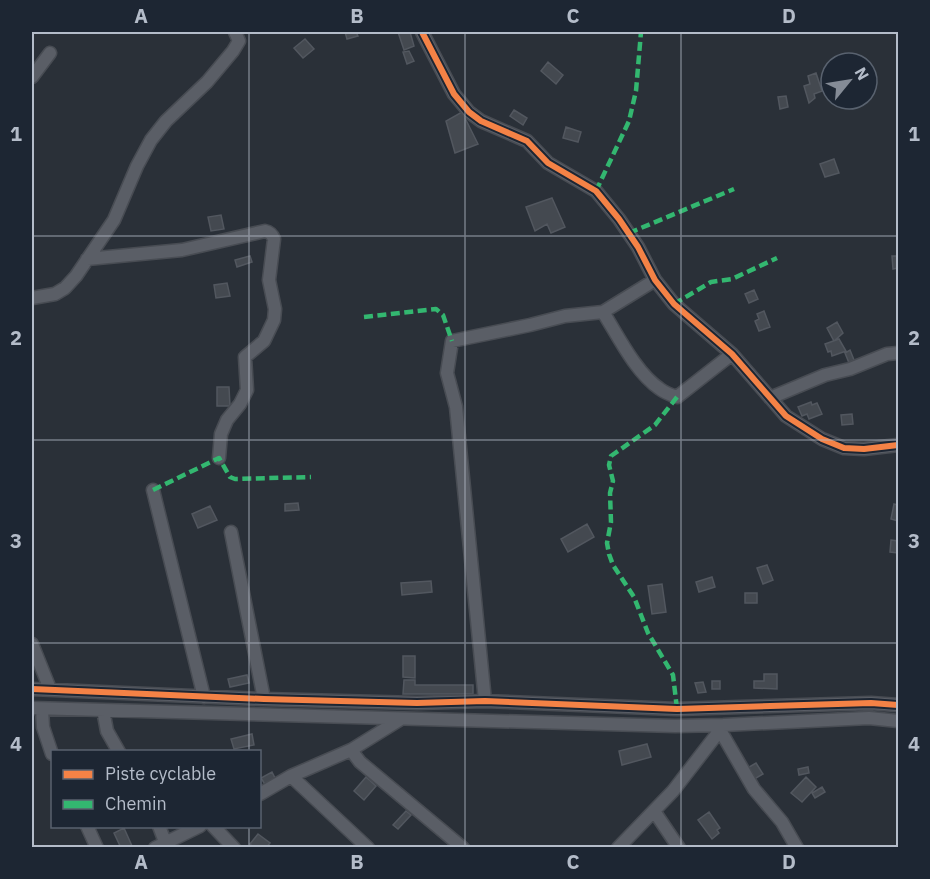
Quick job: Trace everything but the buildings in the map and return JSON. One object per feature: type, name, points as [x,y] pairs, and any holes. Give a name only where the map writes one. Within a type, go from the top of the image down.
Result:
[{"type":"street","points":[[32,297],[55,294],[65,288],[114,220],[137,166],[152,140],[166,121],[207,82],[233,51],[238,41],[235,32]]},
{"type":"street","points":[[422,32],[454,94],[469,112],[481,121],[527,141],[548,164],[596,191],[620,219],[655,280],[674,304],[732,354],[786,416],[822,439],[844,448],[864,449],[898,445]]},
{"type":"street","points":[[32,77],[50,53]]},
{"type":"street","points":[[87,259],[182,250],[265,231],[272,235],[274,239],[269,280],[274,320],[264,341],[245,357],[247,390],[240,404],[227,420],[221,434],[219,458]]},
{"type":"street","points":[[485,701],[456,407],[447,373],[452,341],[531,326],[565,316],[603,312],[655,280]]},
{"type":"street","points":[[603,312],[647,378],[660,389],[677,398],[732,354]]},
{"type":"street","points":[[770,398],[825,375],[850,369],[887,354],[898,353]]},
{"type":"street","points":[[153,490],[204,697]]},
{"type":"street","points":[[231,532],[264,699]]},
{"type":"street","points":[[32,644],[50,689]]},
{"type":"street","points":[[32,689],[264,699],[485,701],[677,709],[871,703],[898,705]]},
{"type":"street","points":[[51,751],[37,709],[722,728],[870,718],[898,721]]},
{"type":"street","points":[[103,710],[107,730],[118,750]]},
{"type":"street","points":[[261,793],[291,776],[351,750],[402,718]]},
{"type":"street","points":[[618,848],[673,791],[722,728]]},
{"type":"street","points":[[722,728],[754,789],[782,822],[797,848]]},
{"type":"street","points":[[351,750],[360,762],[463,848]]},
{"type":"street","points":[[291,776],[368,848]]},
{"type":"street","points":[[654,811],[679,848]]},
{"type":"street","points":[[88,828],[98,848]]},
{"type":"street","points":[[159,828],[160,845],[196,828]]},
{"type":"street","points":[[215,828],[234,848]]},
{"type":"marked path","points":[[596,191],[629,121],[636,91],[641,32]]},
{"type":"marked path","points":[[629,233],[734,189]]},
{"type":"marked path","points":[[674,304],[711,282],[732,279],[777,258]]},
{"type":"marked path","points":[[364,317],[436,309],[443,315],[452,341]]},
{"type":"marked path","points":[[677,397],[655,425],[611,456],[609,465],[613,481],[610,493],[611,522],[607,543],[613,565],[634,597],[648,633],[673,675],[677,709]]},
{"type":"marked path","points":[[153,490],[219,458],[230,477],[235,479],[311,477]]},
{"type":"cycle path","points":[[422,32],[454,94],[469,112],[481,121],[527,141],[548,163],[596,191],[619,219],[638,247],[655,280],[674,304],[732,354],[786,416],[822,439],[844,448],[864,449],[898,445]]},
{"type":"cycle path","points":[[32,689],[264,699],[417,703],[485,701],[677,709],[871,703],[898,705]]}]
